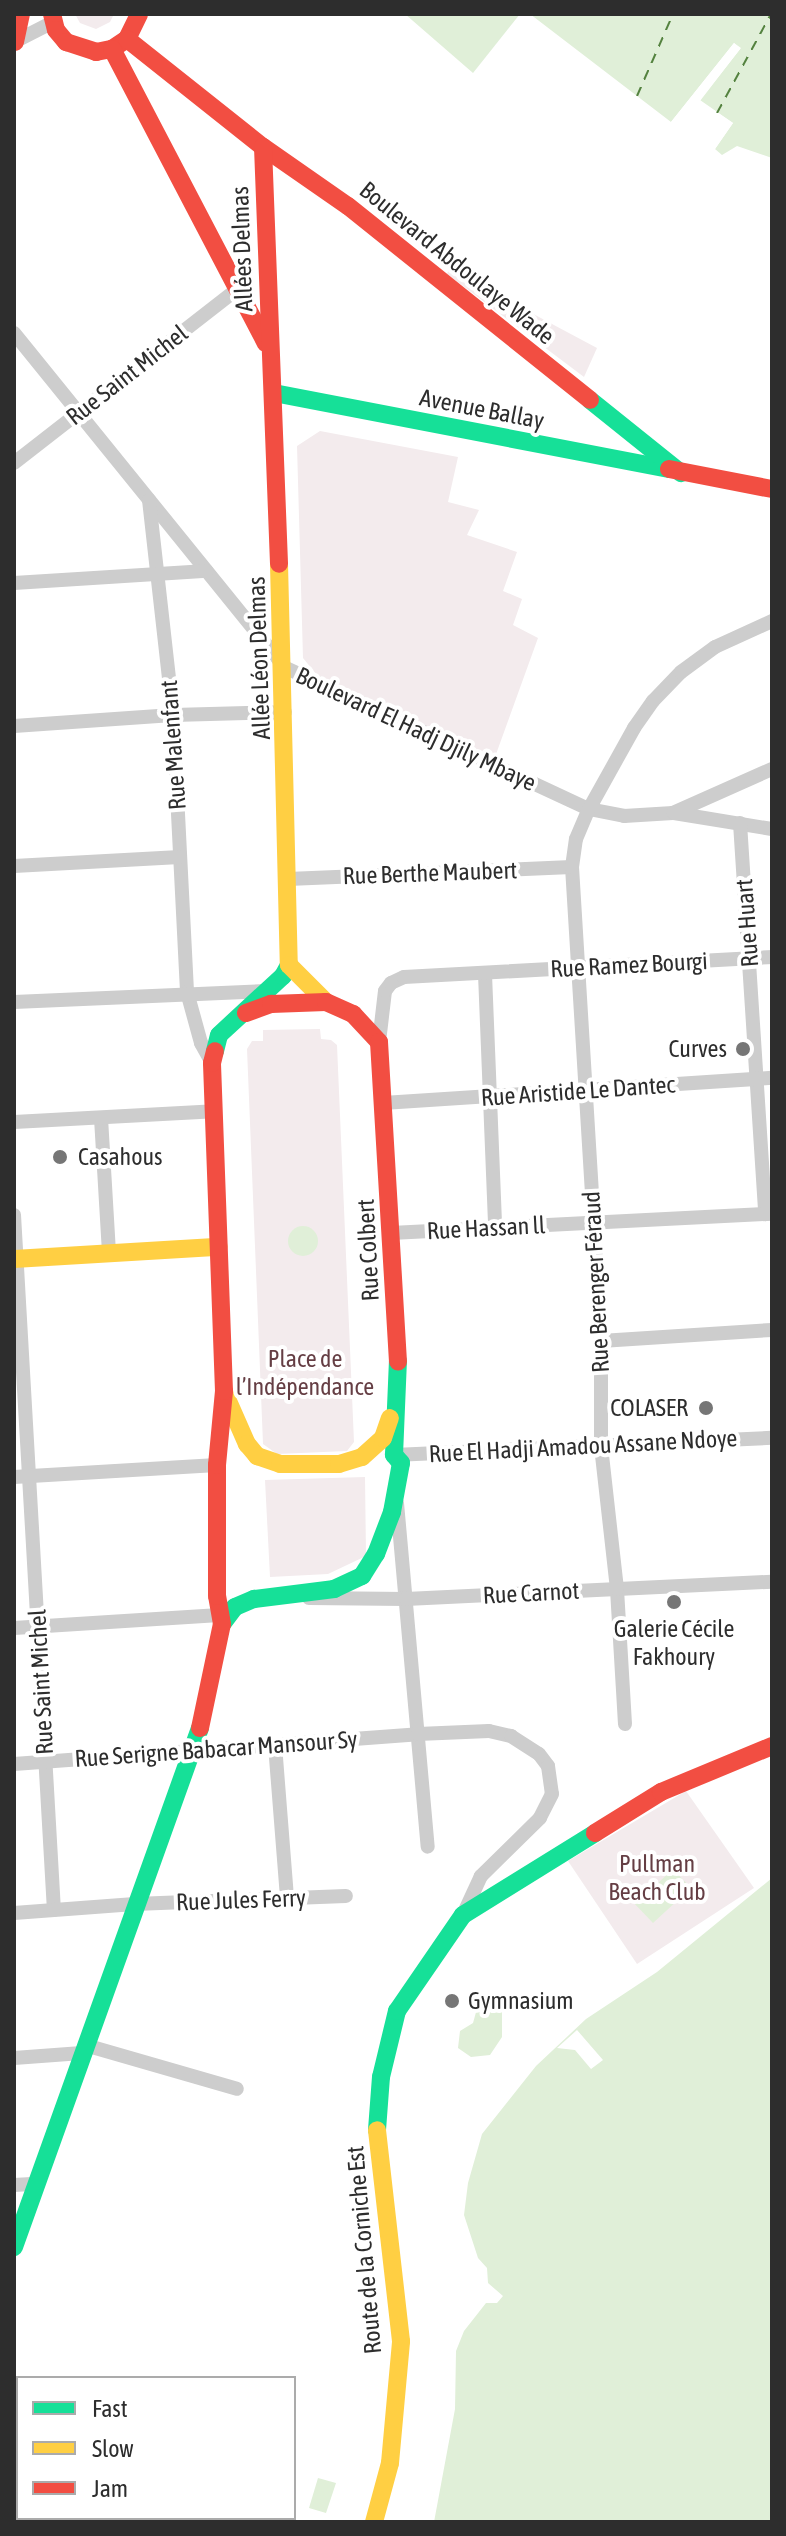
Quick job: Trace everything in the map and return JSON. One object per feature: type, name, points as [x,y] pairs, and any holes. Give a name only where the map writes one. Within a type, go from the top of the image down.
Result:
[{"type":"street","points":[[14,42],[21,14]]},
{"type":"street","points":[[14,42],[52,18],[73,46],[96,52],[119,44],[139,14]]},
{"type":"street","points":[[119,44],[269,349]]},
{"type":"street","name":"Boulevard Abdoulaye Wade","points":[[119,44],[348,206],[681,473],[772,489]]},
{"type":"street","name":"Allées Delmas","points":[[263,147],[269,349]]},
{"type":"street","name":"Rue Saint Michel","points":[[14,463],[240,287]]},
{"type":"street","name":"Boulevard El Hadj Djily Mbaye","points":[[14,333],[284,667],[589,809],[624,816],[673,813],[772,769]]},
{"type":"street","name":"Allée Léon Delmas","points":[[269,349],[274,393],[284,667],[289,965]]},
{"type":"street","name":"Avenue Ballay","points":[[274,393],[681,473]]},
{"type":"street","name":"Rue Malenfant","points":[[149,500],[173,715],[187,992],[201,1043],[212,1063]]},
{"type":"street","points":[[14,583],[207,571]]},
{"type":"street","name":"Rue Berenger Féraud","points":[[625,1724],[617,1589],[601,1447],[601,1341],[572,867],[576,839],[589,809],[634,728],[653,701],[681,672],[715,647],[772,621]]},
{"type":"street","points":[[14,726],[173,715],[285,712]]},
{"type":"street","points":[[673,813],[772,829]]},
{"type":"street","name":"Rue Huart","points":[[740,823],[749,958],[764,1079],[768,1214]]},
{"type":"street","points":[[14,866],[180,857]]},
{"type":"street","name":"Rue Berthe Maubert","points":[[288,879],[572,867]]},
{"type":"street","name":"Rue Ramez Bourgi","points":[[379,1042],[385,991],[391,983],[404,977],[772,957]]},
{"type":"street","points":[[14,2247],[201,1724],[221,1619],[217,1465],[224,1391],[212,1063],[219,1035],[289,965],[326,1002],[353,1014],[379,1042]]},
{"type":"street","points":[[485,974],[495,1227]]},
{"type":"street","points":[[14,1002],[187,992],[266,991]]},
{"type":"street","points":[[239,1016],[271,1004],[326,1002]]},
{"type":"street","name":"Rue Colbert","points":[[379,1042],[399,1375],[394,1455],[401,1463],[397,1495]]},
{"type":"street","name":"Rue Aristide Le Dantec","points":[[383,1103],[764,1079]]},
{"type":"street","points":[[14,1122],[214,1111]]},
{"type":"street","points":[[101,1118],[109,1254]]},
{"type":"street","name":"Rue Hassan ll","points":[[391,1233],[768,1214]]},
{"type":"street","name":"Rue Saint Michel","points":[[14,1215],[22,1476],[38,1627],[54,1910]]},
{"type":"street","points":[[15,1259],[219,1247]]},
{"type":"street","points":[[601,1341],[772,1330]]},
{"type":"street","points":[[224,1391],[247,1444],[257,1456],[290,1465],[339,1464],[362,1457],[383,1438],[399,1375]]},
{"type":"street","name":"Rue El Hadji Amadou Assane Ndoye","points":[[394,1455],[772,1438]]},
{"type":"street","points":[[22,1476],[217,1465]]},
{"type":"street","points":[[14,1628],[221,1619],[235,1607],[254,1599],[334,1589],[362,1576],[376,1554],[397,1495]]},
{"type":"street","points":[[397,1495],[428,1847]]},
{"type":"street","name":"Rue Carnot","points":[[289,1596],[330,1601],[406,1599],[772,1582]]},
{"type":"street","name":"Rue Serigne Babacar Mansour Sy","points":[[14,1764],[418,1734],[489,1731],[511,1736],[539,1754],[551,1780],[552,1794],[540,1818],[481,1876],[463,1915]]},
{"type":"street","points":[[275,1745],[287,1899]]},
{"type":"street","name":"Route de la Corniche Est","points":[[374,2522],[392,2452],[401,2341],[397,2289],[380,2180],[377,2129],[381,2077],[397,2011],[419,1973],[463,1915],[661,1792],[772,1746]]},
{"type":"street","name":"Rue Jules Ferry","points":[[14,1913],[135,1904],[346,1896]]},
{"type":"street","points":[[14,2058],[84,2049],[237,2089]]},
{"type":"street","points":[[14,2185],[36,2184]]},
{"type":"green space","points":[[75,14],[114,14],[110,22],[96,29],[80,23]]},
{"type":"green space","points":[[449,269],[597,348],[584,377],[447,274]]},
{"type":"green space","points":[[320,431],[458,457],[448,502],[479,510],[467,535],[517,552],[503,591],[522,599],[513,625],[538,638],[495,757],[321,680],[303,658],[297,446]]},
{"type":"green space","name":"Place de l’Indépendance","points":[[320,1029],[321,1039],[331,1040],[337,1045],[354,1442],[347,1451],[277,1454],[263,1444],[247,1049],[252,1041],[263,1041],[263,1030]]},
{"type":"green space","points":[[365,1477],[366,1556],[328,1574],[270,1577],[265,1480]]},
{"type":"green space","name":"Pullman Beach Club","points":[[686,1791],[754,1888],[637,1964],[568,1861]]},
{"type":"shaded area","points":[[405,14],[520,14],[473,73]]},
{"type":"shaded area","points":[[530,14],[772,14],[772,158],[737,146],[722,155],[715,149],[733,123],[700,101],[740,49],[734,43],[671,122]]},
{"type":"shaded area","points":[[303,1226],[314,1230],[318,1241],[314,1252],[303,1256],[292,1252],[288,1241],[292,1230]]},
{"type":"shaded area","points":[[673,1869],[691,1888],[653,1923],[631,1900],[638,1894],[642,1898]]},
{"type":"shaded area","points":[[772,1878],[772,2522],[434,2522],[455,2409],[456,2351],[464,2331],[486,2303],[497,2303],[503,2296],[488,2283],[487,2268],[478,2258],[464,2215],[468,2183],[482,2134],[536,2066],[586,2019],[657,1972]]},
{"type":"shaded area","points":[[489,2001],[502,2009],[502,2037],[490,2055],[471,2057],[458,2048],[460,2031],[473,2023],[478,2005]]},
{"type":"shaded area","points":[[318,2478],[336,2483],[326,2513],[309,2508]]},
{"type":"pier","points":[[734,43],[741,48],[700,100],[733,123],[715,149],[711,147],[728,124],[696,100],[734,49],[674,124],[671,122]]},
{"type":"pier","points":[[577,2030],[603,2060],[591,2069],[575,2050],[557,2048]]},
{"type":"ferry route","points":[[637,96],[673,14]]},
{"type":"ferry route","points":[[717,113],[771,14]]},
{"type":"traffic: fast","points":[[274,393],[669,469]]},
{"type":"traffic: fast","points":[[590,400],[681,473]]},
{"type":"traffic: fast","points":[[215,1051],[219,1035],[283,976],[289,965]]},
{"type":"traffic: fast","points":[[222,1624],[235,1607],[254,1599],[334,1589],[362,1576],[376,1554],[392,1512],[401,1463],[394,1455],[398,1361]]},
{"type":"traffic: fast","points":[[14,2247],[200,1728]]},
{"type":"traffic: fast","points":[[377,2130],[381,2077],[397,2011],[463,1915],[595,1833]]},
{"type":"traffic: slow","points":[[279,564],[289,965]]},
{"type":"traffic: slow","points":[[289,965],[326,1002]]},
{"type":"traffic: slow","points":[[14,1259],[219,1247]]},
{"type":"traffic: slow","points":[[225,1394],[247,1444],[257,1456],[280,1464],[339,1464],[362,1457],[383,1438],[390,1418]]},
{"type":"traffic: slow","points":[[374,2522],[390,2463],[401,2341],[377,2130]]},
{"type":"traffic: jam","points":[[15,42],[21,14]]},
{"type":"traffic: jam","points":[[52,14],[56,30],[66,42],[96,52],[112,49],[127,39],[139,14]]},
{"type":"traffic: jam","points":[[127,39],[263,147],[348,206],[590,400]]},
{"type":"traffic: jam","points":[[112,49],[266,343]]},
{"type":"traffic: jam","points":[[263,147],[279,564]]},
{"type":"traffic: jam","points":[[669,469],[772,489]]},
{"type":"traffic: jam","points":[[246,1013],[271,1004],[326,1002],[353,1014],[379,1042],[398,1361]]},
{"type":"traffic: jam","points":[[200,1728],[222,1624],[217,1596],[217,1465],[224,1391],[212,1063],[215,1051]]},
{"type":"traffic: jam","points":[[595,1833],[661,1792],[772,1746]]},
{"type":"place","name":"Curves","points":[[743,1049]]},
{"type":"place","name":"Casahous","points":[[60,1157]]},
{"type":"place","name":"COLASER","points":[[706,1408]]},
{"type":"place","name":"Galerie Cécile Fakhoury","points":[[674,1602]]},
{"type":"place","name":"Gymnasium","points":[[452,2001]]}]
